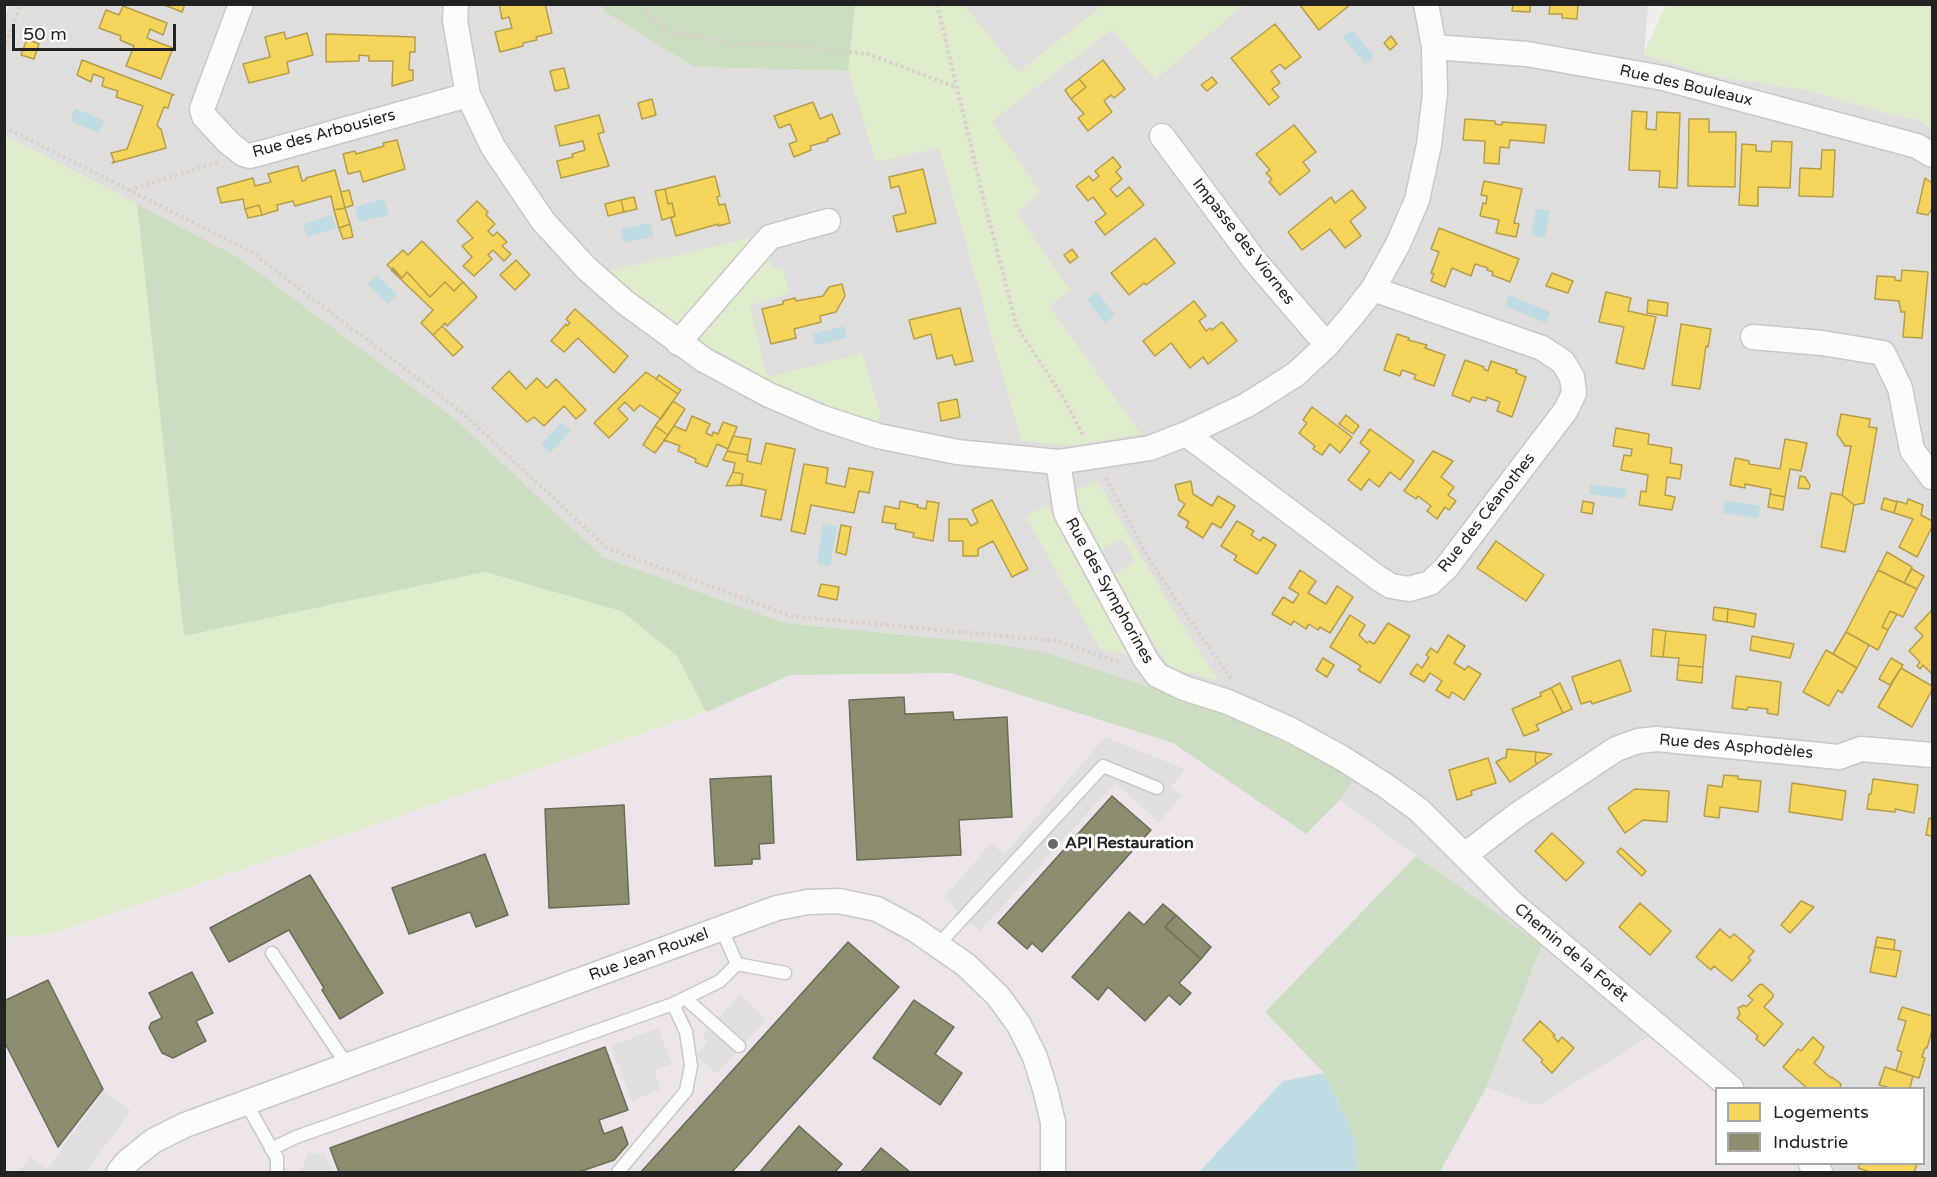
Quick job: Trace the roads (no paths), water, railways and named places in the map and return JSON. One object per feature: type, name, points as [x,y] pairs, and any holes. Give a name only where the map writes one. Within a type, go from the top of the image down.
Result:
[{"type":"street","name":"Rue des Arbousiers","points":[[241,4],[202,109],[204,116],[228,142],[243,154],[250,156],[468,95]]},
{"type":"street","points":[[456,4],[455,20],[468,95],[493,147],[543,221],[586,268],[626,303],[678,343],[704,360],[769,395],[823,418],[878,436],[957,452],[1058,462],[1150,448],[1247,405],[1296,374],[1327,345],[1373,289],[1398,244],[1417,200],[1429,145],[1435,93],[1434,47],[1426,4]]},
{"type":"street","name":"Rue des Bouleaux","points":[[1434,47],[1527,54],[1663,78],[1917,146],[1932,154]]},
{"type":"street","name":"Impasse des Viornes","points":[[1162,136],[1254,260],[1327,345]]},
{"type":"street","points":[[678,343],[770,237],[828,221]]},
{"type":"street","name":"Rue des Céanothes","points":[[1186,434],[1391,586],[1409,589],[1430,584],[1446,568],[1566,410],[1574,393],[1572,377],[1563,362],[1542,348],[1373,289]]},
{"type":"street","points":[[1753,337],[1822,343],[1883,353],[1900,388],[1912,450],[1932,477]]},
{"type":"street","name":"Rue des Symphorines","points":[[1058,462],[1066,513],[1146,660],[1157,675],[1184,688],[1248,710],[1291,730],[1342,758],[1419,810]]},
{"type":"street","name":"Rue des Asphodèles","points":[[1465,855],[1517,815],[1616,749],[1638,741],[1657,739],[1839,757],[1862,749],[1932,755]]},
{"type":"street","name":"Chemin de la Forêt","points":[[1419,810],[1514,904],[1729,1087]]},
{"type":"street","name":"Rue Jean Rouxel","points":[[119,1173],[127,1162],[153,1141],[185,1125],[777,908],[808,902],[839,901],[877,909],[914,928],[966,965],[998,996],[1020,1025],[1035,1058],[1053,1122],[1053,1173]]},
{"type":"lane","points":[[938,945],[1103,766],[1156,788]]},
{"type":"lane","points":[[721,928],[737,964]]},
{"type":"lane","points":[[272,953],[347,1065]]},
{"type":"lane","points":[[737,964],[785,974]]},
{"type":"lane","points":[[274,1154],[296,1137],[673,1004],[720,981],[737,964]]},
{"type":"lane","points":[[685,998],[738,1046]]},
{"type":"lane","points":[[618,1173],[686,1091],[691,1066],[686,1032],[673,1004]]},
{"type":"lane","points":[[246,1103],[274,1154],[277,1173]]},
{"type":"water","points":[[1352,30],[1374,56],[1365,64],[1343,37]]},
{"type":"water","points":[[75,108],[104,121],[99,133],[70,121]]},
{"type":"water","points":[[384,199],[389,215],[359,222],[355,207]]},
{"type":"water","points":[[1536,209],[1550,211],[1545,238],[1531,235]]},
{"type":"water","points":[[332,215],[336,228],[307,237],[303,224]]},
{"type":"water","points":[[650,223],[654,236],[624,243],[621,229]]},
{"type":"water","points":[[377,275],[397,295],[388,304],[367,284]]},
{"type":"water","points":[[1097,292],[1115,315],[1105,323],[1087,300]]},
{"type":"water","points":[[1509,295],[1550,312],[1546,323],[1505,306]]},
{"type":"water","points":[[844,326],[847,338],[816,345],[813,334]]},
{"type":"water","points":[[562,422],[571,431],[550,453],[541,445]]},
{"type":"water","points":[[1590,484],[1627,489],[1625,499],[1589,494]]},
{"type":"water","points":[[1725,500],[1760,506],[1758,518],[1723,513]]},
{"type":"water","points":[[823,524],[837,526],[830,566],[817,564]]},
{"type":"water","points":[[1324,1073],[1355,1139],[1358,1172],[1193,1172],[1201,1170],[1283,1081]]},
{"type":"place","name":"API Restauration","points":[[1053,844]]}]
